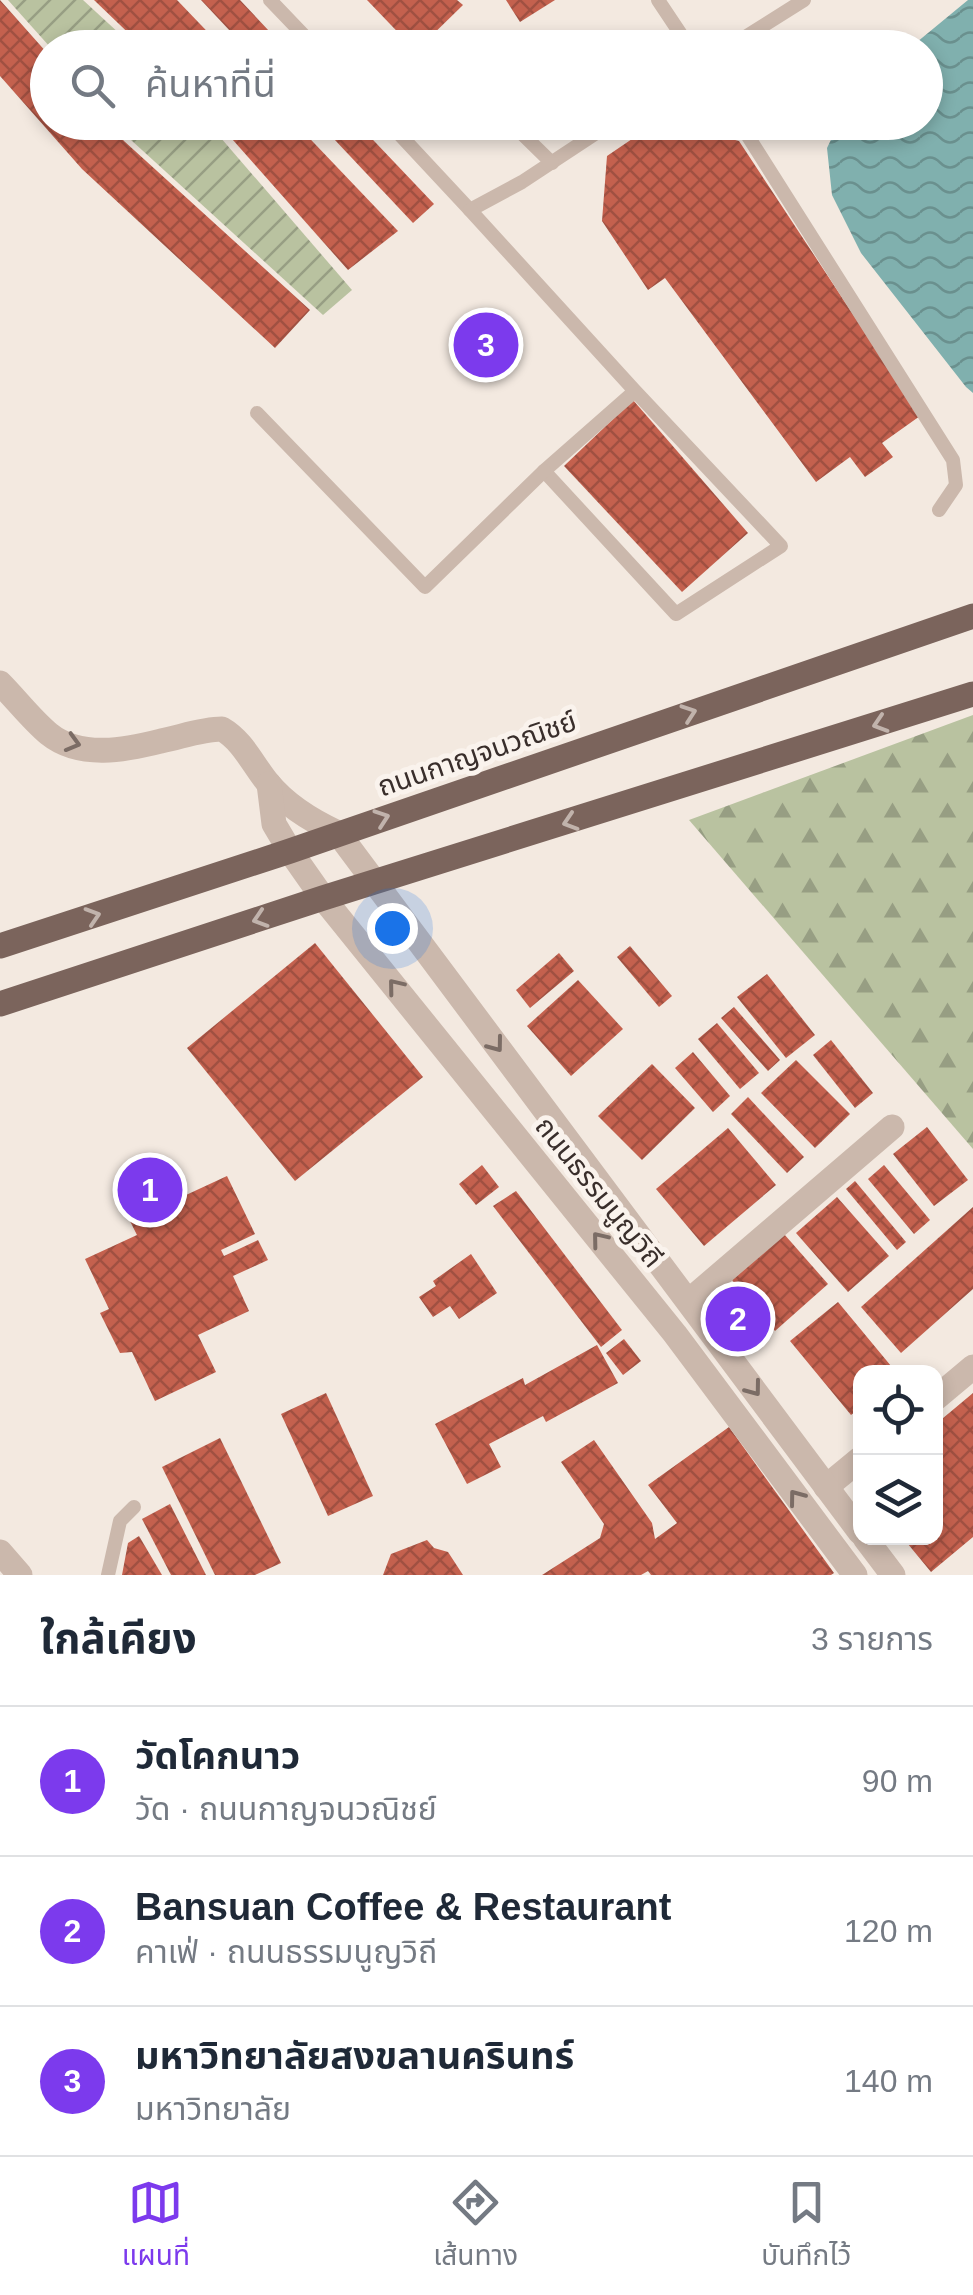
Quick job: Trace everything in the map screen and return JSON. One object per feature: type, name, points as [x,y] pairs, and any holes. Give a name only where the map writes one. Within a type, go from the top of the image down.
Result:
[{"type":"main road","name":"ถนนกาญจนวณิชย์","points":[[0,946],[290,851],[973,616]]},
{"type":"main road","points":[[0,1004],[973,694]]},
{"type":"street","points":[[0,683],[50,735],[88,748],[130,749],[222,729],[240,744],[269,784],[305,815],[338,833]]},
{"type":"street","name":"ถนนธรรมนูญวิถี","points":[[269,784],[274,824],[323,898],[674,1334],[855,1575]]},
{"type":"street","name":"ถนนธรรมนูญวิถี","points":[[338,833],[853,1523]]},
{"type":"street","points":[[689,1301],[892,1126]]},
{"type":"street","points":[[943,1392],[973,1367]]},
{"type":"street","points":[[826,1487],[853,1465]]},
{"type":"street","name":"ถนนธรรมนูญวิถี","points":[[870,1545],[893,1575]]},
{"type":"street","points":[[0,1552],[20,1575]]},
{"type":"lane","points":[[270,0],[299,30]]},
{"type":"lane","points":[[658,0],[678,30]]},
{"type":"lane","points":[[756,30],[804,0]]},
{"type":"lane","points":[[405,140],[781,546],[676,614],[544,471]]},
{"type":"lane","points":[[528,140],[552,163]]},
{"type":"lane","points":[[470,210],[586,140]]},
{"type":"lane","points":[[750,140],[953,460],[956,486],[939,510]]},
{"type":"lane","points":[[257,413],[425,587],[544,471],[635,391]]},
{"type":"lane","points":[[108,1575],[120,1520],[134,1507]]},
{"type":"green space","points":[[8,0],[83,0],[116,30],[35,30]]},
{"type":"green space","points":[[131,140],[223,140],[352,290],[323,315]]},
{"type":"green space","points":[[973,715],[973,1149],[689,820]]},
{"type":"water","points":[[973,0],[973,393],[861,253],[832,195],[827,148],[831,140],[943,140],[943,30],[932,30]]},
{"type":"building","points":[[0,0],[30,34],[30,110],[0,76]]},
{"type":"building","points":[[94,0],[177,0],[206,30],[125,30]]},
{"type":"building","points":[[201,0],[240,0],[268,30],[229,30]]},
{"type":"building","points":[[367,0],[457,0],[463,5],[437,30],[396,30]]},
{"type":"building","points":[[506,0],[555,0],[520,22]]},
{"type":"building","points":[[56,140],[123,140],[310,310],[275,348],[82,169]]},
{"type":"building","points":[[233,140],[311,140],[398,231],[348,270]]},
{"type":"building","points":[[335,140],[373,140],[434,204],[413,223]]},
{"type":"building","points":[[631,140],[739,141],[920,416],[882,443],[893,457],[865,477],[850,457],[816,482],[665,278],[648,290],[602,221],[607,156]]},
{"type":"building","points":[[633,400],[748,533],[682,592],[564,466]]},
{"type":"building","points":[[315,943],[423,1077],[295,1181],[187,1048]]},
{"type":"building","points":[[630,946],[672,996],[659,1007],[617,957]]},
{"type":"building","points":[[559,953],[574,971],[530,1008],[516,990]]},
{"type":"building","points":[[767,974],[815,1035],[786,1058],[737,997]]},
{"type":"building","points":[[578,980],[623,1029],[571,1076],[527,1026]]},
{"type":"building","points":[[734,1007],[780,1060],[768,1071],[721,1018]]},
{"type":"building","points":[[717,1023],[759,1073],[740,1089],[698,1039]]},
{"type":"building","points":[[831,1040],[873,1093],[855,1108],[813,1055]]},
{"type":"building","points":[[693,1052],[730,1096],[713,1112],[675,1068]]},
{"type":"building","points":[[796,1060],[850,1114],[815,1148],[761,1093]]},
{"type":"building","points":[[652,1064],[695,1108],[642,1160],[598,1116]]},
{"type":"building","points":[[748,1097],[804,1157],[787,1173],[731,1114]]},
{"type":"building","points":[[927,1127],[968,1180],[934,1206],[893,1154]]},
{"type":"building","points":[[728,1128],[776,1185],[704,1246],[656,1189]]},
{"type":"building","points":[[482,1165],[499,1187],[476,1205],[459,1184]]},
{"type":"building","points":[[884,1165],[930,1220],[914,1234],[868,1179]]},
{"type":"building","points":[[227,1176],[255,1234],[221,1250],[224,1256],[258,1240],[268,1260],[233,1276],[249,1311],[198,1335],[216,1372],[155,1401],[132,1352],[120,1353],[100,1313],[109,1309],[85,1259],[137,1235],[130,1221]]},
{"type":"building","points":[[855,1181],[906,1242],[897,1250],[846,1189]]},
{"type":"building","points":[[516,1191],[622,1330],[601,1347],[493,1206]]},
{"type":"building","points":[[837,1197],[889,1256],[848,1292],[796,1233]]},
{"type":"building","points":[[973,1207],[973,1289],[901,1353],[861,1307]]},
{"type":"building","points":[[784,1234],[828,1284],[775,1331],[732,1280]]},
{"type":"building","points":[[471,1254],[497,1293],[459,1319],[450,1306],[433,1317],[419,1297],[436,1286],[433,1281]]},
{"type":"building","points":[[838,1302],[890,1365],[853,1365],[851,1415],[790,1341]]},
{"type":"building","points":[[624,1339],[641,1361],[623,1375],[606,1353]]},
{"type":"building","points":[[597,1345],[618,1383],[546,1422],[543,1416],[489,1444],[501,1467],[467,1484],[435,1424],[523,1378],[525,1385]]},
{"type":"building","points":[[326,1393],[373,1496],[328,1516],[281,1414]]},
{"type":"building","points":[[973,1393],[973,1537],[931,1572],[909,1545],[943,1545],[943,1418]]},
{"type":"building","points":[[729,1427],[834,1573],[651,1575],[648,1571],[641,1575],[542,1575],[600,1538],[604,1524],[561,1462],[594,1440],[652,1523],[655,1539],[677,1523],[648,1485]]},
{"type":"building","points":[[220,1438],[281,1563],[255,1575],[215,1575],[162,1467]]},
{"type":"building","points":[[170,1504],[206,1575],[171,1575],[142,1519]]},
{"type":"building","points":[[139,1536],[162,1575],[122,1575],[128,1543]]},
{"type":"building","points":[[427,1540],[434,1548],[448,1552],[463,1575],[383,1575],[391,1554]]},
{"type":"place","name":"มหาวิทยาลัยสงขลานครินทร์","points":[[486,345]]},
{"type":"place","name":"วัดโคกนาว","points":[[150,1190]]},
{"type":"place","name":"Bansuan Coffee & Restaurant","points":[[738,1319]]}]
